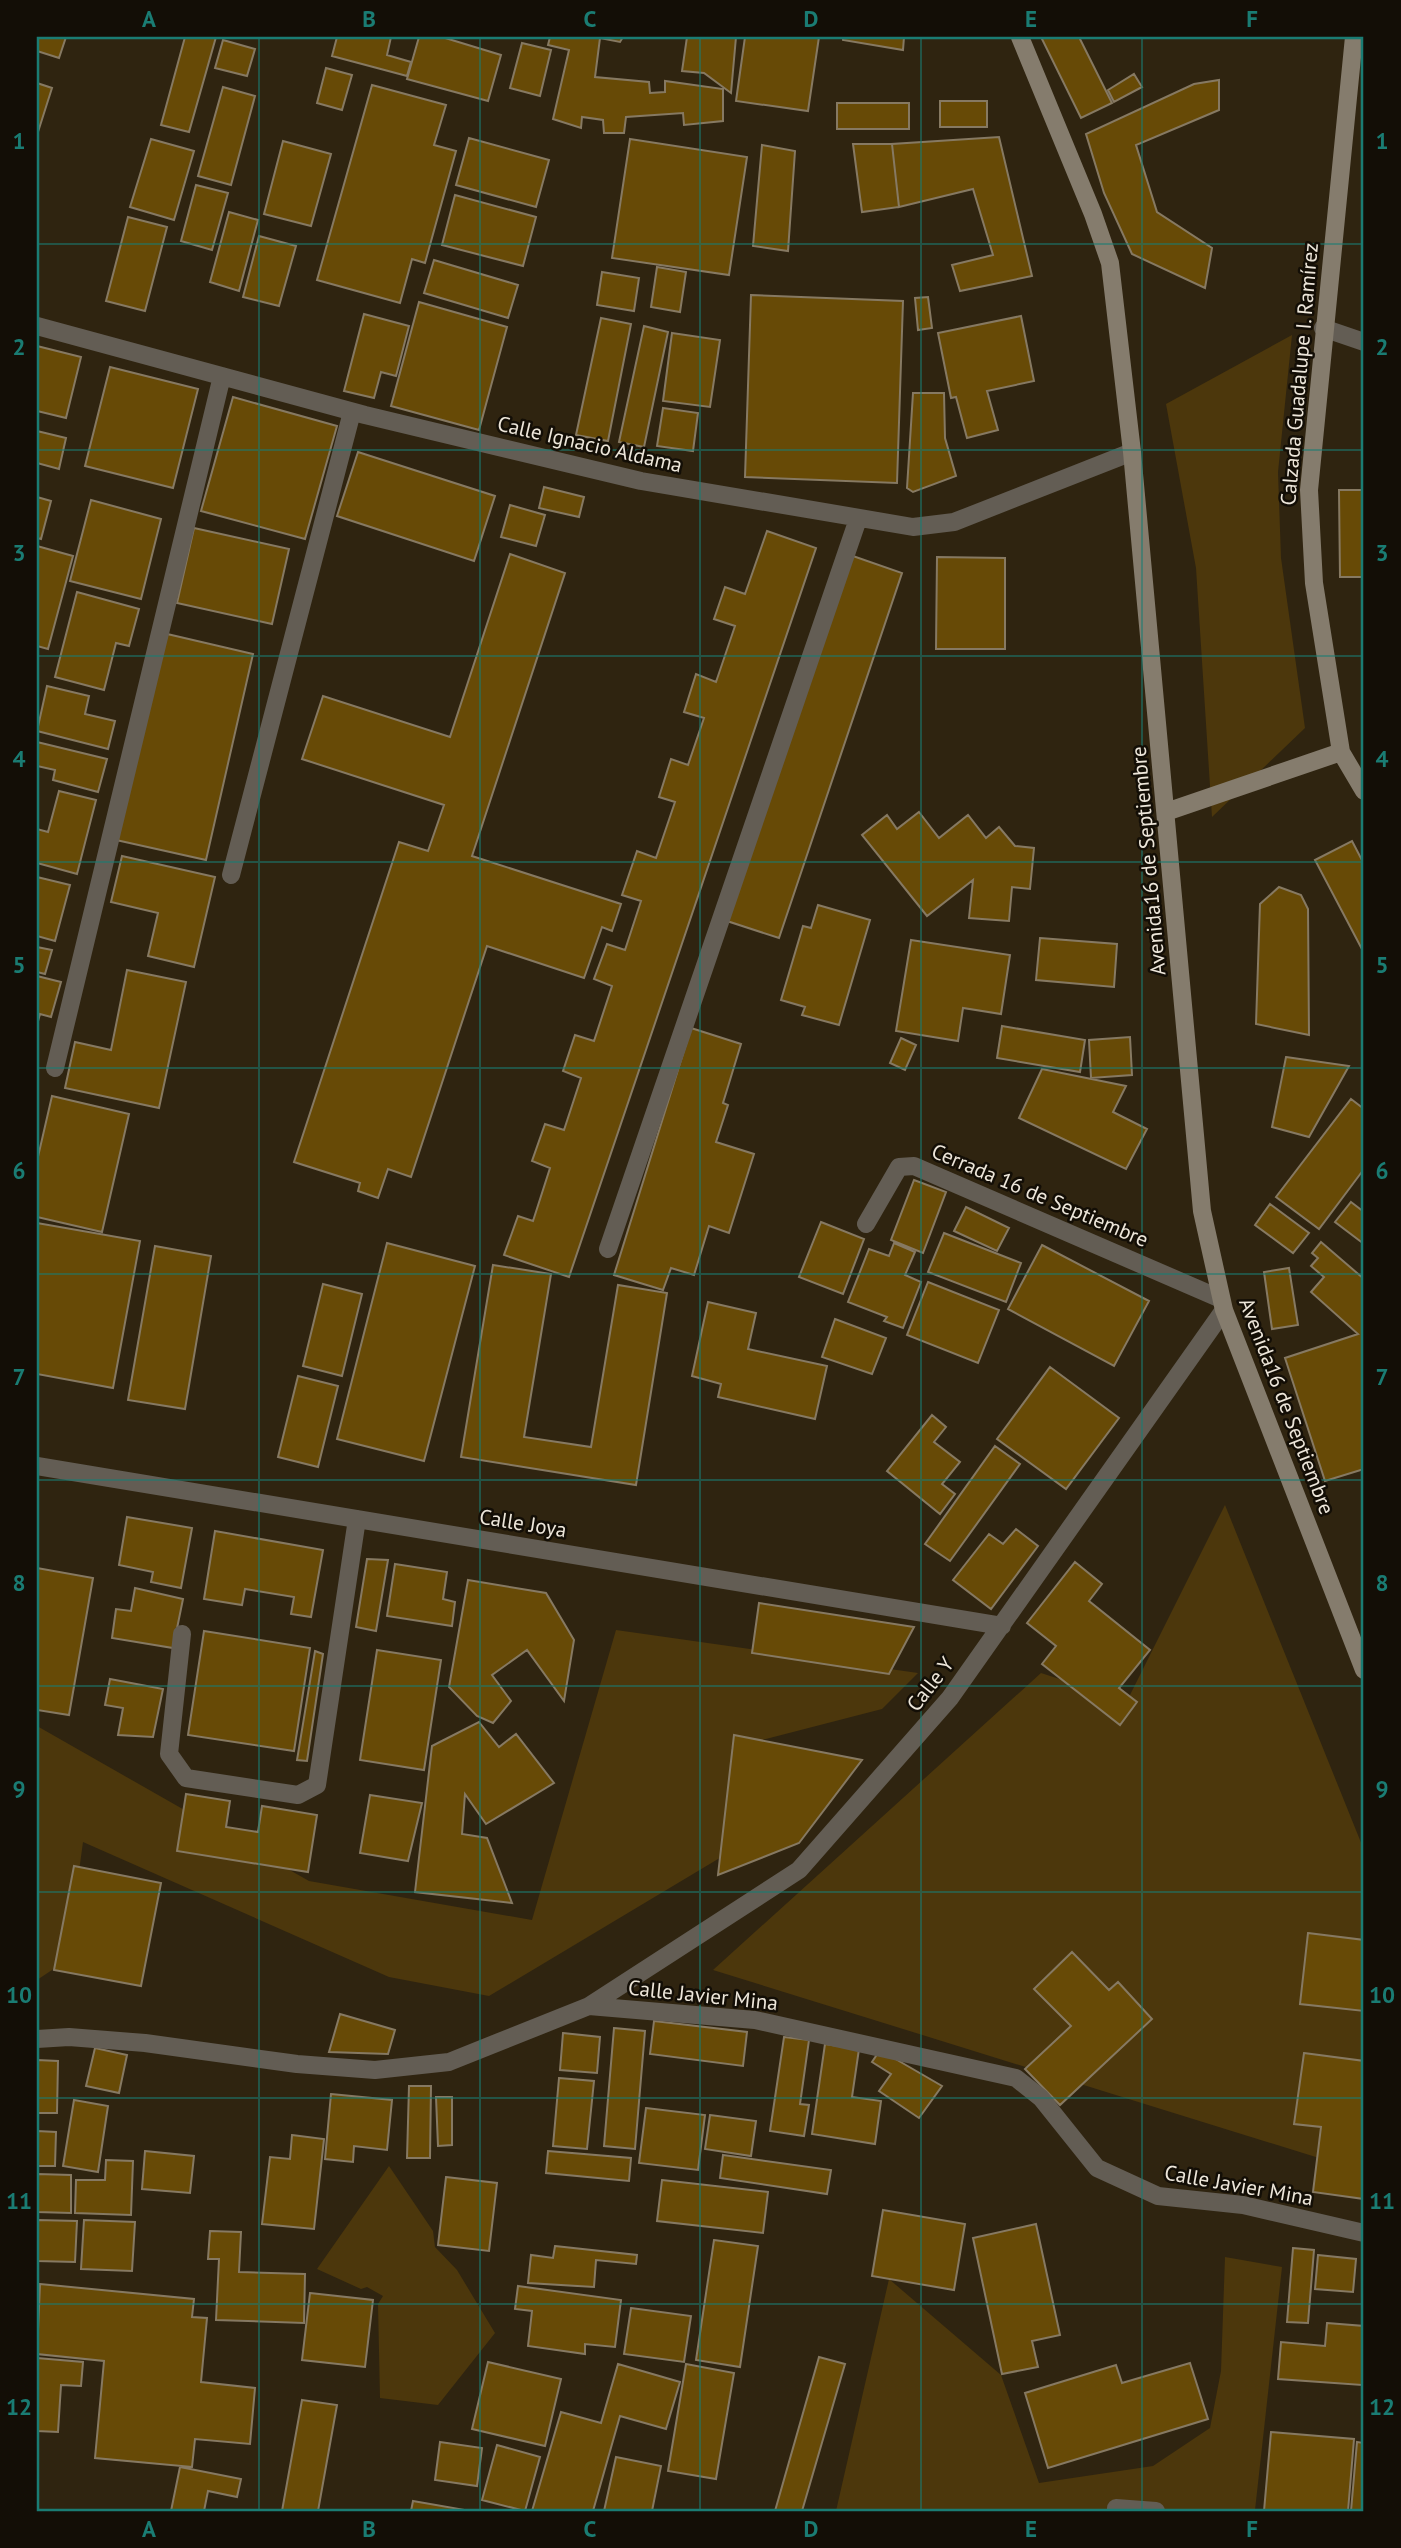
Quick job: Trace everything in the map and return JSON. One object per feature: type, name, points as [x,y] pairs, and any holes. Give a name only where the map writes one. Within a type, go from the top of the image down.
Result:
[{"type":"main road","name":"Avenida16 de Septiembre","points":[[1020,37],[1094,214],[1110,262],[1132,452],[1202,1211],[1223,1304],[1364,1670]]},
{"type":"main road","name":"Calzada Guadalupe I. Ramírez","points":[[1354,37],[1308,490],[1314,583],[1341,752],[1364,791]]},
{"type":"main road","points":[[1166,812],[1341,752]]},
{"type":"street","name":"Calle Ignacio Aldama","points":[[37,326],[352,412],[641,481],[913,527],[954,522],[1132,452]]},
{"type":"street","points":[[1323,328],[1364,342]]},
{"type":"street","points":[[55,1068],[222,376]]},
{"type":"street","points":[[231,875],[352,412]]},
{"type":"street","points":[[608,1249],[858,519]]},
{"type":"street","name":"Cerrada 16 de Septiembre","points":[[866,1224],[899,1167],[914,1166],[1223,1304]]},
{"type":"street","name":"Calle Y","points":[[589,2006],[799,1870],[950,1698],[1223,1304]]},
{"type":"street","name":"Calle Joya","points":[[37,1466],[1002,1626]]},
{"type":"street","points":[[181,1634],[169,1754],[186,1778],[298,1795],[317,1785],[357,1519]]},
{"type":"street","name":"Calle Javier Mina","points":[[37,2039],[69,2038],[145,2043],[297,2064],[375,2070],[449,2062],[589,2006],[755,2020],[1016,2078],[1041,2098],[1097,2168],[1158,2196],[1243,2205],[1364,2234]]},
{"type":"street","points":[[1116,2511],[1116,2508],[1156,2511]]},
{"type":"shaded area","points":[[1292,335],[1278,472],[1281,558],[1305,728],[1212,817],[1196,568],[1166,404]]},
{"type":"shaded area","points":[[1225,1505],[1364,1850],[1364,2172],[713,1970],[1041,1673],[1127,1701]]},
{"type":"shaded area","points":[[616,1630],[918,1673],[882,1709],[731,1748],[785,1819],[489,1996],[389,1977],[83,1842],[67,1960],[37,1980],[37,1726],[309,1881],[532,1920]]},
{"type":"shaded area","points":[[389,2166],[433,2231],[435,2247],[457,2270],[495,2333],[438,2405],[380,2398],[378,2304],[383,2296],[367,2287],[361,2289],[317,2269]]},
{"type":"shaded area","points":[[1225,2257],[1282,2267],[1255,2510],[836,2511],[889,2279],[1001,2375],[1039,2483],[1153,2466],[1210,2428],[1221,2371]]},
{"type":"building","points":[[37,37],[66,37],[59,58],[37,51]]},
{"type":"building","points":[[185,37],[216,37],[189,132],[161,125]]},
{"type":"building","points":[[337,37],[391,37],[387,55],[411,62],[407,76],[332,56]]},
{"type":"building","points":[[419,37],[442,37],[501,55],[488,101],[407,79]]},
{"type":"building","points":[[550,37],[623,37],[620,42],[600,38],[595,77],[649,82],[650,93],[665,92],[665,81],[723,89],[723,121],[684,125],[683,113],[626,117],[624,133],[604,133],[603,120],[582,117],[581,128],[553,119],[569,50],[548,45]]},
{"type":"building","points":[[687,37],[736,37],[731,93],[704,73],[682,71]]},
{"type":"building","points":[[745,37],[819,37],[808,111],[736,101]]},
{"type":"building","points":[[843,37],[904,37],[903,50],[843,40]]},
{"type":"building","points":[[1041,37],[1079,37],[1112,103],[1081,118]]},
{"type":"building","points":[[223,40],[255,49],[247,76],[215,68]]},
{"type":"building","points":[[522,43],[551,50],[540,96],[510,88]]},
{"type":"building","points":[[326,68],[352,75],[342,110],[317,103]]},
{"type":"building","points":[[1134,74],[1142,87],[1114,102],[1108,90]]},
{"type":"building","points":[[1219,80],[1219,110],[1136,145],[1157,212],[1212,248],[1205,288],[1132,254],[1104,193],[1086,134],[1194,84]]},
{"type":"building","points":[[37,83],[52,88],[38,132],[37,131]]},
{"type":"building","points":[[372,85],[446,105],[434,145],[456,151],[425,263],[412,259],[400,303],[317,280]]},
{"type":"building","points":[[223,87],[255,96],[231,185],[198,176]]},
{"type":"building","points":[[940,101],[987,101],[987,127],[940,127]]},
{"type":"building","points":[[837,103],[909,103],[909,129],[837,129]]},
{"type":"building","points":[[999,137],[1032,276],[960,291],[952,265],[993,255],[973,189],[899,207],[892,144]]},
{"type":"building","points":[[469,138],[549,160],[536,207],[456,185]]},
{"type":"building","points":[[151,139],[194,151],[174,220],[130,207]]},
{"type":"building","points":[[630,139],[747,157],[729,275],[612,258]]},
{"type":"building","points":[[283,141],[331,154],[311,226],[264,214]]},
{"type":"building","points":[[853,144],[892,144],[899,207],[862,212]]},
{"type":"building","points":[[762,145],[795,151],[788,251],[753,246]]},
{"type":"building","points":[[196,185],[228,193],[212,250],[181,241]]},
{"type":"building","points":[[455,195],[536,217],[523,266],[442,245]]},
{"type":"building","points":[[229,212],[258,220],[239,291],[210,282]]},
{"type":"building","points":[[128,217],[167,227],[145,311],[106,301]]},
{"type":"building","points":[[259,236],[296,246],[279,306],[243,297]]},
{"type":"building","points":[[434,260],[518,285],[508,318],[424,293]]},
{"type":"building","points":[[657,267],[686,272],[680,312],[651,307]]},
{"type":"building","points":[[602,272],[639,278],[634,311],[597,305]]},
{"type":"building","points":[[751,295],[903,301],[897,483],[745,477]]},
{"type":"building","points":[[928,297],[932,328],[918,330],[915,298]]},
{"type":"building","points":[[419,302],[507,327],[479,430],[391,406]]},
{"type":"building","points":[[364,314],[409,326],[396,376],[381,372],[374,398],[344,391]]},
{"type":"building","points":[[1021,316],[1034,381],[987,391],[998,430],[967,438],[956,397],[951,398],[938,333]]},
{"type":"building","points":[[601,318],[631,324],[608,441],[576,435]]},
{"type":"building","points":[[644,326],[668,332],[644,447],[619,442]]},
{"type":"building","points":[[672,333],[720,340],[710,407],[663,401]]},
{"type":"building","points":[[37,346],[81,357],[66,418],[37,411]]},
{"type":"building","points":[[110,367],[198,389],[173,488],[85,466]]},
{"type":"building","points":[[913,393],[944,393],[945,438],[956,476],[913,492],[907,488]]},
{"type":"building","points":[[233,397],[337,426],[305,539],[201,511]]},
{"type":"building","points":[[663,408],[698,413],[693,451],[657,446]]},
{"type":"building","points":[[37,431],[66,438],[59,469],[37,463]]},
{"type":"building","points":[[358,452],[495,496],[474,561],[337,516]]},
{"type":"building","points":[[544,487],[584,497],[579,517],[539,508]]},
{"type":"building","points":[[1339,490],[1364,490],[1364,577],[1340,577]]},
{"type":"building","points":[[37,497],[51,501],[41,539],[37,538]]},
{"type":"building","points":[[91,500],[161,519],[141,599],[70,581]]},
{"type":"building","points":[[510,505],[545,515],[536,546],[501,537]]},
{"type":"building","points":[[194,528],[289,549],[272,624],[177,603]]},
{"type":"building","points":[[767,531],[816,548],[569,1277],[504,1255],[518,1216],[533,1221],[550,1168],[532,1161],[545,1124],[564,1130],[581,1078],[563,1071],[575,1035],[594,1041],[612,986],[594,979],[607,944],[625,950],[641,901],[622,895],[637,851],[656,858],[675,802],[659,797],[671,759],[688,765],[704,718],[684,712],[696,674],[716,682],[735,626],[714,619],[725,587],[745,594]]},
{"type":"building","points":[[37,546],[73,556],[48,649],[37,646]]},
{"type":"building","points":[[510,554],[565,573],[472,856],[621,904],[612,931],[602,927],[584,978],[487,946],[411,1177],[388,1169],[378,1198],[358,1191],[360,1183],[294,1162],[399,842],[428,851],[444,805],[302,759],[323,696],[450,737]]},
{"type":"building","points":[[850,555],[902,573],[779,938],[727,921]]},
{"type":"building","points":[[937,557],[1005,558],[1005,649],[936,649]]},
{"type":"building","points":[[77,592],[139,609],[129,646],[116,643],[104,690],[55,677]]},
{"type":"building","points":[[163,633],[253,654],[206,860],[116,840]]},
{"type":"building","points":[[47,686],[89,696],[85,714],[115,721],[108,749],[37,731]]},
{"type":"building","points":[[37,742],[107,759],[98,792],[53,780],[55,770],[37,766]]},
{"type":"building","points":[[59,791],[96,800],[77,874],[37,863],[37,829],[48,832]]},
{"type":"building","points":[[919,812],[939,838],[968,815],[986,838],[999,827],[1015,846],[1034,848],[1030,889],[1012,887],[1009,921],[969,918],[973,880],[927,916],[862,835],[887,815],[897,829]]},
{"type":"building","points":[[1352,841],[1364,864],[1364,953],[1315,860]]},
{"type":"building","points":[[122,856],[215,877],[194,967],[148,956],[158,913],[111,902]]},
{"type":"building","points":[[37,877],[70,885],[55,941],[37,936]]},
{"type":"building","points":[[1279,887],[1301,895],[1308,909],[1309,1035],[1256,1024],[1260,904]]},
{"type":"building","points":[[818,905],[870,920],[839,1025],[802,1015],[805,1007],[781,1000],[803,926],[811,928]]},
{"type":"building","points":[[1040,938],[1117,944],[1114,987],[1036,980]]},
{"type":"building","points":[[911,940],[1010,955],[1001,1014],[963,1008],[958,1041],[896,1031]]},
{"type":"building","points":[[37,947],[52,950],[45,974],[37,972]]},
{"type":"building","points":[[127,970],[186,982],[159,1108],[65,1088],[75,1042],[111,1050]]},
{"type":"building","points":[[37,976],[61,982],[51,1017],[40,1014],[37,1025]]},
{"type":"building","points":[[1002,1026],[1085,1040],[1080,1072],[997,1058]]},
{"type":"building","points":[[691,1028],[741,1044],[723,1103],[728,1105],[716,1142],[754,1154],[729,1233],[709,1226],[694,1275],[671,1268],[663,1290],[614,1275]]},
{"type":"building","points":[[1130,1037],[1132,1075],[1091,1078],[1089,1040]]},
{"type":"building","points":[[901,1038],[916,1045],[905,1070],[890,1063]]},
{"type":"building","points":[[1286,1057],[1349,1066],[1309,1137],[1272,1127]]},
{"type":"building","points":[[1042,1069],[1126,1086],[1113,1112],[1147,1129],[1126,1169],[1019,1118]]},
{"type":"building","points":[[52,1096],[129,1114],[102,1232],[37,1217],[37,1161]]},
{"type":"building","points":[[1351,1099],[1364,1109],[1364,1169],[1319,1229],[1276,1197]]},
{"type":"building","points":[[914,1180],[946,1192],[923,1253],[891,1240]]},
{"type":"building","points":[[1351,1202],[1364,1212],[1364,1244],[1335,1222]]},
{"type":"building","points":[[1270,1204],[1309,1233],[1293,1253],[1255,1225]]},
{"type":"building","points":[[966,1207],[1009,1228],[997,1251],[954,1231]]},
{"type":"building","points":[[821,1222],[864,1239],[843,1294],[799,1277]]},
{"type":"building","points":[[37,1223],[140,1241],[113,1388],[37,1374]]},
{"type":"building","points":[[944,1233],[1021,1263],[1006,1302],[928,1272]]},
{"type":"building","points":[[1321,1242],[1364,1279],[1364,1469],[1325,1481],[1285,1358],[1358,1334],[1311,1292],[1324,1277],[1311,1266],[1318,1258],[1312,1253]]},
{"type":"building","points":[[387,1243],[475,1266],[424,1461],[337,1439]]},
{"type":"building","points":[[894,1243],[915,1252],[905,1275],[921,1282],[903,1328],[884,1321],[887,1317],[848,1302],[869,1249],[889,1256]]},
{"type":"building","points":[[1042,1245],[1149,1301],[1114,1366],[1008,1309]]},
{"type":"building","points":[[155,1246],[211,1256],[185,1409],[128,1400]]},
{"type":"building","points":[[493,1265],[551,1274],[524,1437],[591,1447],[618,1285],[667,1293],[636,1485],[461,1457]]},
{"type":"building","points":[[1289,1268],[1298,1325],[1272,1329],[1264,1272]]},
{"type":"building","points":[[928,1282],[999,1310],[978,1363],[907,1335]]},
{"type":"building","points":[[323,1284],[362,1294],[342,1376],[303,1366]]},
{"type":"building","points":[[708,1302],[756,1313],[748,1349],[827,1366],[815,1419],[718,1397],[721,1384],[692,1376]]},
{"type":"building","points":[[835,1319],[886,1338],[872,1374],[822,1357]]},
{"type":"building","points":[[1050,1367],[1119,1418],[1066,1489],[997,1439]]},
{"type":"building","points":[[298,1376],[338,1386],[318,1467],[278,1457]]},
{"type":"building","points":[[932,1415],[946,1427],[934,1442],[960,1462],[942,1484],[955,1494],[940,1514],[887,1471]]},
{"type":"building","points":[[995,1446],[1020,1464],[950,1561],[925,1544]]},
{"type":"building","points":[[127,1517],[192,1528],[181,1588],[151,1582],[153,1572],[119,1565]]},
{"type":"building","points":[[1016,1529],[1038,1546],[991,1609],[953,1580],[989,1534],[1003,1544]]},
{"type":"building","points":[[215,1531],[323,1550],[311,1617],[291,1614],[294,1597],[245,1589],[242,1605],[204,1599]]},
{"type":"building","points":[[367,1559],[388,1560],[376,1631],[356,1627]]},
{"type":"building","points":[[1075,1562],[1102,1584],[1089,1601],[1150,1650],[1119,1688],[1137,1702],[1120,1725],[1042,1664],[1056,1646],[1027,1623]]},
{"type":"building","points":[[395,1564],[447,1572],[443,1599],[455,1602],[452,1626],[387,1616]]},
{"type":"building","points":[[37,1568],[93,1578],[69,1715],[37,1710]]},
{"type":"building","points":[[468,1580],[546,1593],[574,1640],[564,1701],[527,1650],[492,1675],[511,1701],[493,1723],[477,1716],[449,1687]]},
{"type":"building","points":[[135,1588],[183,1599],[173,1648],[112,1638],[116,1609],[131,1611]]},
{"type":"building","points":[[759,1603],[914,1627],[889,1674],[752,1653]]},
{"type":"building","points":[[204,1631],[310,1648],[294,1751],[188,1735]]},
{"type":"building","points":[[377,1650],[441,1660],[424,1770],[360,1760]]},
{"type":"building","points":[[315,1651],[323,1654],[307,1761],[297,1760]]},
{"type":"building","points":[[110,1679],[163,1689],[153,1737],[118,1735],[123,1708],[105,1705]]},
{"type":"building","points":[[479,1722],[499,1747],[516,1734],[554,1783],[486,1824],[465,1794],[462,1834],[487,1838],[512,1903],[415,1892],[432,1746]]},
{"type":"building","points":[[734,1735],[862,1760],[799,1843],[718,1875]]},
{"type":"building","points":[[186,1794],[230,1801],[226,1827],[258,1832],[262,1806],[317,1815],[308,1872],[177,1851]]},
{"type":"building","points":[[370,1795],[422,1803],[408,1861],[360,1853]]},
{"type":"building","points":[[74,1866],[161,1883],[141,1986],[54,1970]]},
{"type":"building","points":[[1308,1933],[1364,1940],[1364,2011],[1300,2004]]},
{"type":"building","points":[[1072,1952],[1109,1990],[1118,1982],[1152,2019],[1060,2105],[1025,2069],[1071,2026],[1034,1989]]},
{"type":"building","points":[[340,2014],[395,2030],[388,2054],[329,2052]]},
{"type":"building","points":[[654,2021],[747,2032],[743,2066],[650,2054]]},
{"type":"building","points":[[614,2028],[645,2031],[635,2149],[604,2146]]},
{"type":"building","points":[[563,2033],[600,2037],[597,2073],[560,2070]]},
{"type":"building","points":[[784,2037],[809,2040],[800,2104],[809,2105],[804,2136],[770,2131]]},
{"type":"building","points":[[825,2044],[859,2049],[852,2097],[881,2101],[875,2144],[812,2134]]},
{"type":"building","points":[[95,2048],[127,2055],[119,2093],[86,2086]]},
{"type":"building","points":[[880,2050],[942,2086],[919,2118],[879,2091],[891,2074],[872,2062]]},
{"type":"building","points":[[1304,2053],[1364,2061],[1364,2199],[1313,2192],[1321,2127],[1294,2124]]},
{"type":"building","points":[[37,2060],[58,2061],[57,2113],[37,2113]]},
{"type":"building","points":[[559,2078],[594,2081],[587,2149],[553,2146]]},
{"type":"building","points":[[409,2086],[431,2086],[430,2158],[407,2158]]},
{"type":"building","points":[[331,2094],[392,2100],[387,2150],[354,2146],[353,2162],[325,2159]]},
{"type":"building","points":[[436,2097],[452,2097],[452,2145],[438,2146]]},
{"type":"building","points":[[74,2100],[108,2106],[98,2172],[63,2166]]},
{"type":"building","points":[[646,2108],[705,2115],[698,2170],[639,2163]]},
{"type":"building","points":[[710,2115],[756,2121],[751,2156],[705,2149]]},
{"type":"building","points":[[37,2131],[56,2132],[55,2166],[37,2166]]},
{"type":"building","points":[[292,2135],[324,2139],[314,2229],[262,2224],[270,2157],[290,2159]]},
{"type":"building","points":[[145,2151],[194,2156],[190,2193],[142,2189]]},
{"type":"building","points":[[548,2151],[631,2158],[629,2181],[546,2173]]},
{"type":"building","points":[[723,2155],[831,2170],[827,2194],[720,2178]]},
{"type":"building","points":[[106,2160],[133,2161],[131,2215],[75,2213],[76,2180],[105,2180]]},
{"type":"building","points":[[37,2174],[71,2175],[71,2213],[37,2212]]},
{"type":"building","points":[[446,2177],[497,2183],[489,2251],[438,2245]]},
{"type":"building","points":[[662,2180],[768,2192],[763,2233],[657,2221]]},
{"type":"building","points":[[883,2210],[965,2224],[954,2290],[872,2276]]},
{"type":"building","points":[[37,2220],[77,2221],[75,2262],[37,2261]]},
{"type":"building","points":[[84,2220],[135,2222],[132,2271],[81,2269]]},
{"type":"building","points":[[1036,2224],[1060,2335],[1032,2341],[1038,2367],[1002,2374],[973,2238]]},
{"type":"building","points":[[210,2231],[241,2232],[239,2272],[305,2274],[304,2323],[216,2320],[219,2259],[208,2259]]},
{"type":"building","points":[[714,2240],[758,2246],[740,2367],[696,2360]]},
{"type":"building","points":[[555,2246],[637,2255],[636,2264],[596,2260],[594,2287],[528,2283],[531,2255],[553,2258]]},
{"type":"building","points":[[1293,2248],[1314,2250],[1308,2323],[1287,2322]]},
{"type":"building","points":[[1318,2255],[1356,2259],[1353,2292],[1315,2289]]},
{"type":"building","points":[[40,2284],[194,2299],[192,2317],[207,2318],[201,2382],[255,2388],[250,2444],[195,2439],[192,2467],[95,2458],[104,2361],[37,2354]]},
{"type":"building","points":[[518,2286],[621,2300],[615,2347],[585,2344],[585,2354],[528,2346],[532,2311],[515,2309]]},
{"type":"building","points":[[310,2293],[373,2300],[365,2367],[302,2360]]},
{"type":"building","points":[[631,2308],[691,2316],[684,2362],[624,2354]]},
{"type":"building","points":[[1327,2323],[1364,2326],[1362,2385],[1278,2379],[1281,2342],[1325,2346]]},
{"type":"building","points":[[819,2357],[845,2364],[802,2511],[775,2511]]},
{"type":"building","points":[[37,2358],[83,2362],[81,2386],[61,2385],[58,2432],[37,2431]]},
{"type":"building","points":[[488,2362],[561,2379],[545,2446],[472,2429]]},
{"type":"building","points":[[1190,2363],[1208,2419],[1048,2468],[1025,2393],[1116,2365],[1122,2383]]},
{"type":"building","points":[[618,2364],[680,2382],[666,2429],[620,2416],[593,2511],[532,2511],[561,2412],[601,2423]]},
{"type":"building","points":[[686,2364],[734,2373],[716,2479],[668,2471]]},
{"type":"building","points":[[302,2400],[337,2405],[318,2511],[282,2511]]},
{"type":"building","points":[[1271,2432],[1354,2439],[1348,2511],[1264,2511]]},
{"type":"building","points":[[440,2442],[482,2448],[477,2486],[435,2480]]},
{"type":"building","points":[[1357,2442],[1364,2443],[1364,2511],[1351,2511]]},
{"type":"building","points":[[497,2445],[540,2457],[525,2511],[482,2500]]},
{"type":"building","points":[[616,2457],[661,2466],[652,2511],[604,2511]]},
{"type":"building","points":[[180,2467],[241,2479],[237,2497],[208,2491],[204,2511],[171,2511]]},
{"type":"building","points":[[413,2501],[465,2510],[465,2511],[411,2511]]}]
